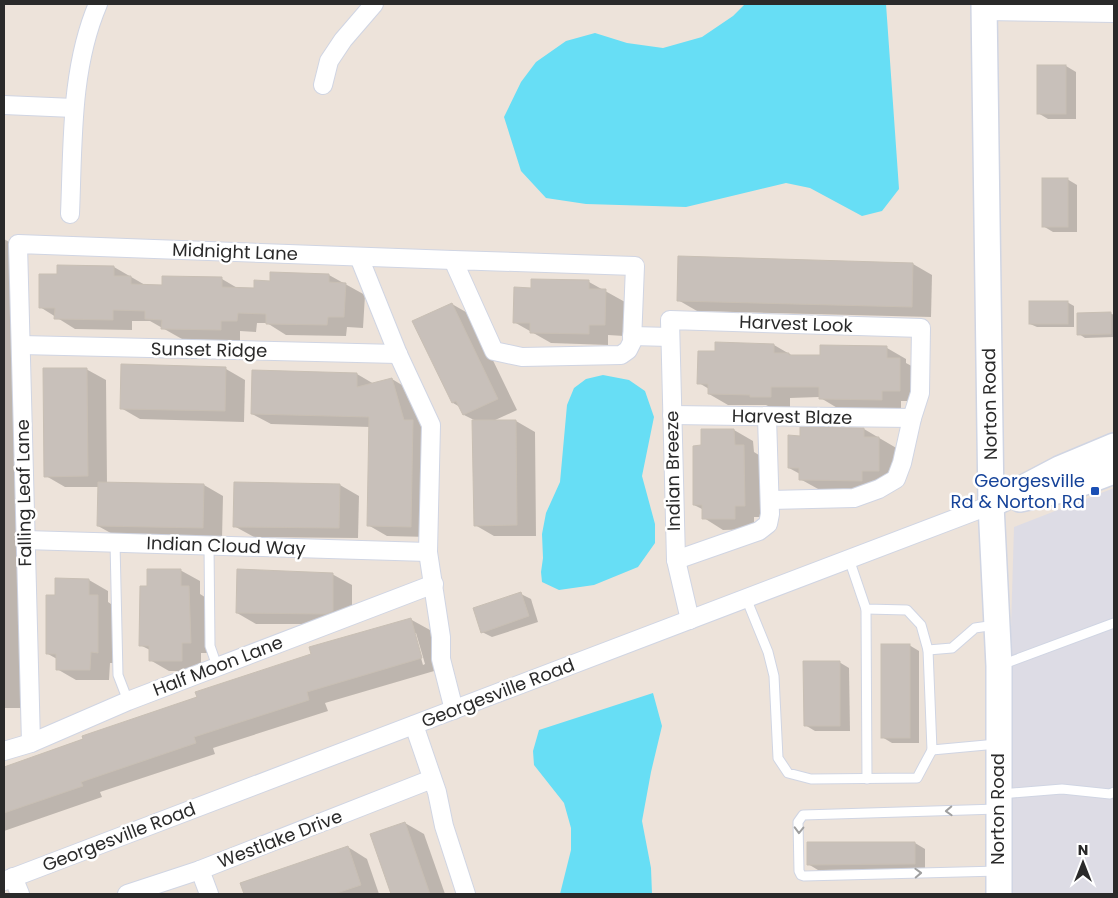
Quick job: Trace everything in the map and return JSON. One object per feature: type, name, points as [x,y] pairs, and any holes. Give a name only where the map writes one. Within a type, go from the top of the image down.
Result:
[{"type":"main road","name":"Norton Road","points":[[984,7],[991,505],[998,666],[999,882]]},
{"type":"main road","name":"Georgesville Road","points":[[991,505],[1059,469],[1114,446]]},
{"type":"main road","name":"Georgesville Road","points":[[991,505],[1066,489],[1114,471]]},
{"type":"street","points":[[70,214],[74,108],[84,41],[98,4]]},
{"type":"street","points":[[322,85],[329,61],[343,40],[374,4]]},
{"type":"street","points":[[984,7],[1114,13]]},
{"type":"street","points":[[4,105],[74,108]]},
{"type":"street","name":"Midnight Lane","points":[[18,244],[635,266],[632,336]]},
{"type":"street","name":"Falling Leaf Lane","points":[[18,244],[31,743]]},
{"type":"street","points":[[359,257],[398,354],[431,425],[428,552],[441,637],[441,659],[454,710]]},
{"type":"street","points":[[452,260],[494,350],[522,357],[621,355],[628,350],[632,342],[632,336],[670,329]]},
{"type":"street","name":"Harvest Look","points":[[670,329],[921,328],[920,393],[912,418]]},
{"type":"street","name":"Indian Breeze","points":[[670,329],[676,560],[690,620]]},
{"type":"street","name":"Sunset Ridge","points":[[21,345],[398,354]]},
{"type":"street","name":"Harvest Blaze","points":[[672,415],[912,418]]},
{"type":"street","points":[[676,560],[759,531],[768,524],[770,500],[767,416]]},
{"type":"street","points":[[770,500],[854,498],[879,490],[896,479],[902,463],[912,418]]},
{"type":"street","name":"Georgesville Road","points":[[8,879],[991,505]]},
{"type":"street","name":"Indian Cloud Way","points":[[25,540],[428,552]]},
{"type":"street","name":"Half Moon Lane","points":[[4,751],[31,743],[128,701],[434,584]]},
{"type":"street","points":[[414,725],[437,792],[444,826],[466,894]]},
{"type":"street","name":"Westlake Drive","points":[[127,894],[200,870],[432,780]]},
{"type":"street","points":[[200,870],[209,894]]},
{"type":"street","points":[[8,879],[20,894]]},
{"type":"lane","points":[[115,543],[118,674],[128,701]]},
{"type":"lane","points":[[209,545],[210,646],[217,666]]},
{"type":"lane","points":[[849,559],[866,608],[867,779]]},
{"type":"lane","points":[[746,598],[768,652],[774,676],[778,758],[788,773],[811,780],[917,778],[932,750],[928,650],[921,625],[907,610],[866,608]]},
{"type":"lane","points":[[998,666],[1114,623]]},
{"type":"lane","points":[[928,650],[952,648],[976,628],[996,625]]},
{"type":"lane","points":[[932,750],[998,744]]},
{"type":"lane","points":[[999,882],[804,876],[799,871],[798,822],[803,815],[998,802],[1062,789],[1110,794],[1114,792]]},
{"type":"shaded area","points":[[1114,488],[1114,894],[1003,894],[1014,527]]},
{"type":"water","points":[[745,4],[886,4],[899,189],[882,211],[862,216],[810,188],[786,183],[686,207],[586,204],[546,198],[521,171],[504,117],[521,82],[536,62],[566,41],[595,33],[627,43],[663,48],[702,37],[733,16]]},
{"type":"water","points":[[603,375],[629,380],[645,391],[654,417],[642,476],[655,524],[655,543],[638,567],[594,585],[559,590],[542,582],[542,534],[546,513],[560,482],[567,405],[574,388],[586,379]]},
{"type":"water","points":[[653,693],[662,726],[642,821],[651,868],[652,894],[560,894],[571,850],[571,828],[564,803],[534,765],[533,751],[539,730]]},
{"type":"building","points":[[1037,65],[1066,65],[1066,114],[1037,114]]},
{"type":"building","points":[[1042,178],[1068,178],[1068,227],[1042,227]]},
{"type":"building","points":[[678,256],[913,263],[912,307],[677,301]]},
{"type":"building","points":[[57,265],[114,266],[114,276],[131,276],[131,284],[162,285],[162,276],[222,277],[222,287],[254,288],[254,280],[270,281],[270,272],[329,274],[329,282],[346,283],[344,317],[328,317],[327,325],[266,324],[266,314],[238,313],[237,321],[221,321],[221,330],[161,329],[162,320],[145,319],[145,311],[113,310],[113,320],[54,319],[55,308],[39,308],[39,274],[57,274]]},
{"type":"building","points":[[531,279],[589,280],[589,289],[606,289],[605,325],[589,325],[589,334],[530,333],[530,323],[513,323],[514,287],[531,288]]},
{"type":"building","points":[[1029,301],[1068,301],[1068,324],[1029,324]]},
{"type":"building","points":[[452,303],[498,399],[463,415],[456,401],[452,403],[412,321]]},
{"type":"building","points":[[1111,312],[1111,334],[1077,335],[1077,313]]},
{"type":"building","points":[[715,342],[774,344],[774,353],[789,353],[789,355],[820,355],[820,345],[887,346],[887,358],[900,358],[900,391],[882,391],[882,400],[819,399],[819,387],[771,387],[771,397],[708,394],[708,384],[697,384],[698,351],[715,351]]},
{"type":"building","points":[[121,364],[226,367],[225,411],[120,409]]},
{"type":"building","points":[[43,368],[87,368],[88,476],[44,477]]},
{"type":"building","points":[[252,370],[357,373],[357,387],[392,378],[404,420],[413,420],[411,527],[367,526],[369,417],[251,414]]},
{"type":"building","points":[[472,420],[516,420],[517,525],[474,526]]},
{"type":"building","points":[[800,427],[864,428],[864,437],[879,437],[879,471],[862,471],[862,481],[799,480],[799,468],[788,468],[788,435],[800,436]]},
{"type":"building","points":[[701,429],[734,429],[735,445],[744,445],[745,506],[735,506],[735,519],[702,519],[702,505],[693,505],[693,446],[701,445]]},
{"type":"building","points":[[98,482],[204,484],[203,528],[97,526]]},
{"type":"building","points":[[234,482],[340,484],[339,528],[233,527]]},
{"type":"building","points":[[147,569],[181,569],[181,586],[189,586],[191,643],[182,643],[182,661],[149,661],[149,646],[139,646],[140,586],[147,586]]},
{"type":"building","points":[[237,569],[333,573],[333,611],[326,614],[236,613]]},
{"type":"building","points":[[55,578],[89,579],[89,595],[98,595],[98,653],[91,652],[90,670],[56,670],[56,654],[46,654],[46,595],[55,595]]},
{"type":"building","points":[[521,592],[529,616],[481,633],[473,608]]},
{"type":"building","points":[[411,618],[422,658],[307,692],[309,700],[194,737],[196,743],[81,782],[83,786],[4,813],[4,767],[83,739],[82,736],[197,697],[195,692],[311,654],[309,647]]},
{"type":"building","points":[[881,644],[910,644],[910,738],[881,738]]},
{"type":"building","points":[[803,661],[840,661],[840,726],[804,726]]},
{"type":"building","points":[[405,822],[430,894],[391,894],[370,834]]},
{"type":"building","points":[[807,842],[915,842],[915,864],[807,865]]},
{"type":"building","points":[[348,846],[361,885],[334,894],[244,894],[240,883]]},
{"type":"place","name":"Georgesville Rd & Norton Rd","points":[[1095,491]]}]
